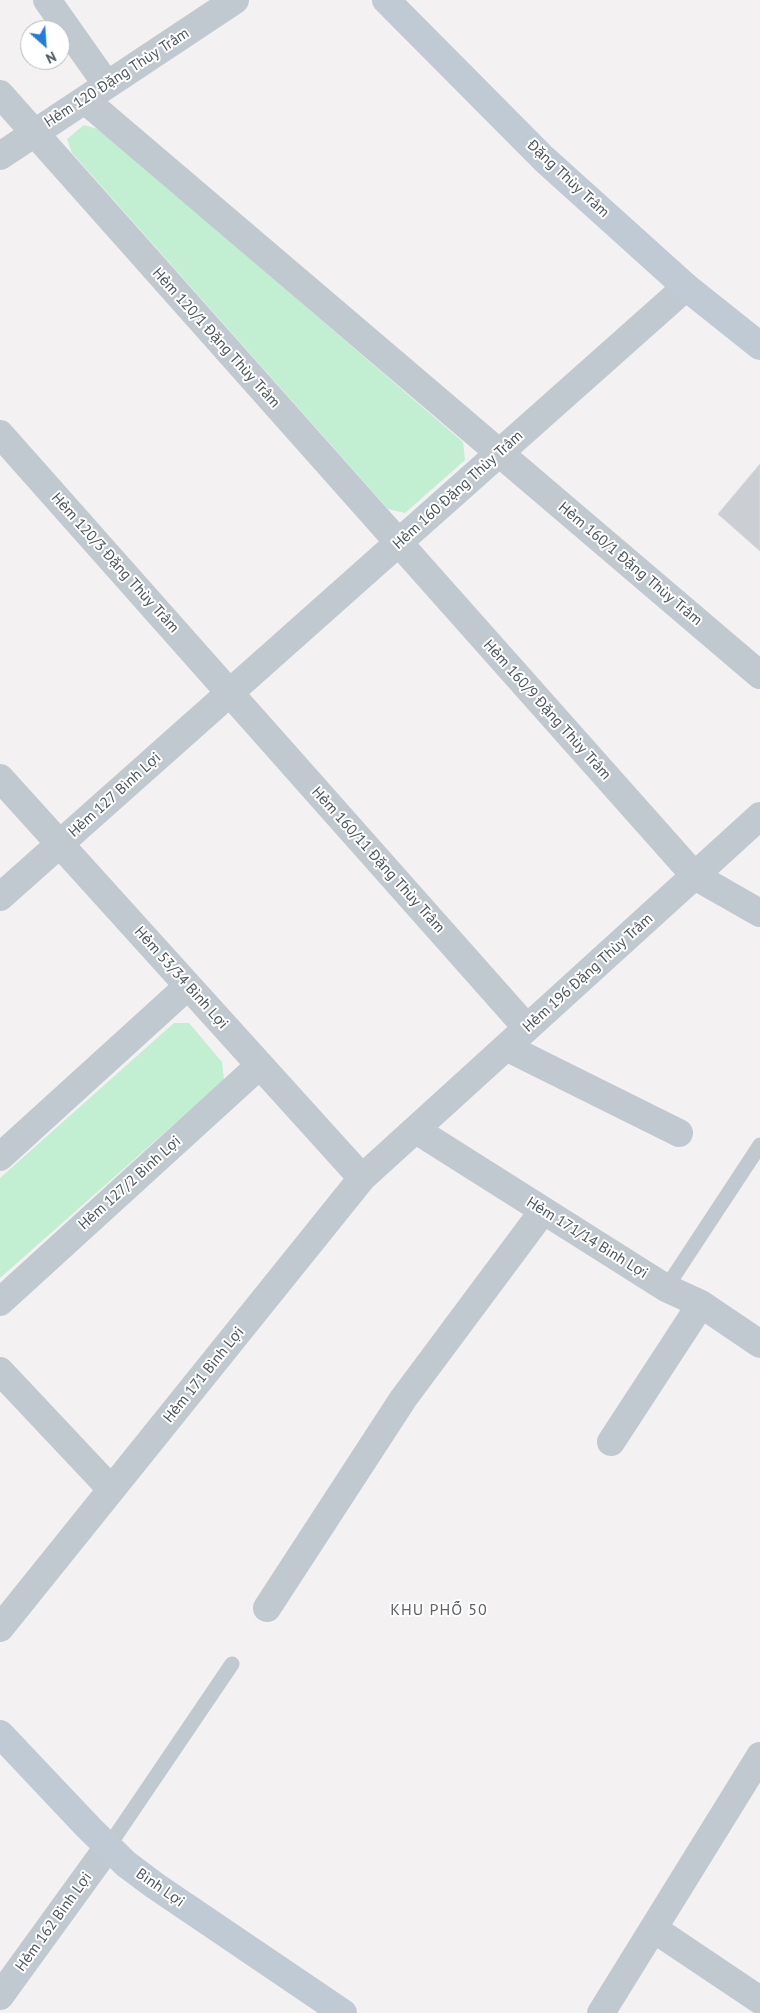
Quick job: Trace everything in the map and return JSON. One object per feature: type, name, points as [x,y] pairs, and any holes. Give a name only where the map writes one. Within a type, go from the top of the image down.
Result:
[{"type":"main road","name":"Đặng Thùy Trâm","points":[[386,0],[544,159],[686,287],[760,346]]},
{"type":"main road","name":"Bình Lợi","points":[[0,1734],[108,1847],[154,1885],[343,2013]]},
{"type":"street","points":[[47,0],[96,93],[500,453]]},
{"type":"street","name":"Hẻm 120 Đặng Thùy Trâm","points":[[0,156],[235,0]]},
{"type":"street","name":"Hẻm 120/1 Đặng Thùy Trâm","points":[[0,94],[398,543]]},
{"type":"street","name":"Hẻm 160 Đặng Thùy Trâm","points":[[230,693],[686,287]]},
{"type":"street","name":"Hẻm 120/3 Đặng Thùy Trâm","points":[[0,434],[230,693]]},
{"type":"street","name":"Hẻm 160/1 Đặng Thùy Trâm","points":[[500,453],[760,675]]},
{"type":"street","name":"Hẻm 160/9 Đặng Thùy Trâm","points":[[398,543],[695,876],[760,913]]},
{"type":"street","name":"Hẻm 127 Bình Lợi","points":[[0,897],[230,693]]},
{"type":"street","name":"Hẻm 160/11 Đặng Thùy Trâm","points":[[230,693],[527,1028]]},
{"type":"street","name":"Hẻm 53/34 Bình Lợi","points":[[0,778],[362,1178]]},
{"type":"street","name":"Hẻm 196 Đặng Thùy Trâm","points":[[416,1130],[760,816]]},
{"type":"street","points":[[0,1157],[188,986]]},
{"type":"street","points":[[506,1047],[679,1133]]},
{"type":"street","name":"Hẻm 127/2 Bình Lợi","points":[[0,1302],[260,1065]]},
{"type":"street","name":"Hẻm 171 Bình Lợi","points":[[0,1628],[362,1178],[416,1130]]},
{"type":"street","name":"Hẻm 171/14 Bình Lợi","points":[[416,1130],[666,1288],[701,1304],[760,1344]]},
{"type":"street","points":[[267,1608],[403,1399],[543,1211]]},
{"type":"street","points":[[610,1442],[701,1304]]},
{"type":"street","points":[[0,1371],[111,1489]]},
{"type":"street","points":[[601,2013],[760,1756]]},
{"type":"street","name":"Hẻm 162 Bình Lợi","points":[[0,1996],[108,1847]]},
{"type":"street","points":[[654,1929],[760,2000]]},
{"type":"lane","points":[[666,1288],[760,1145]]},
{"type":"lane","points":[[108,1847],[232,1664]]},
{"type":"green space","points":[[84,125],[101,130],[463,442],[465,460],[405,513],[388,509],[72,153],[67,139]]},
{"type":"green space","points":[[174,1023],[189,1023],[222,1062],[224,1080],[0,1278],[0,1178]]},
{"type":"building","points":[[760,464],[760,551],[718,514]]},
{"type":"district","name":"KHU PHỐ 50","points":[[439,1610]]}]
